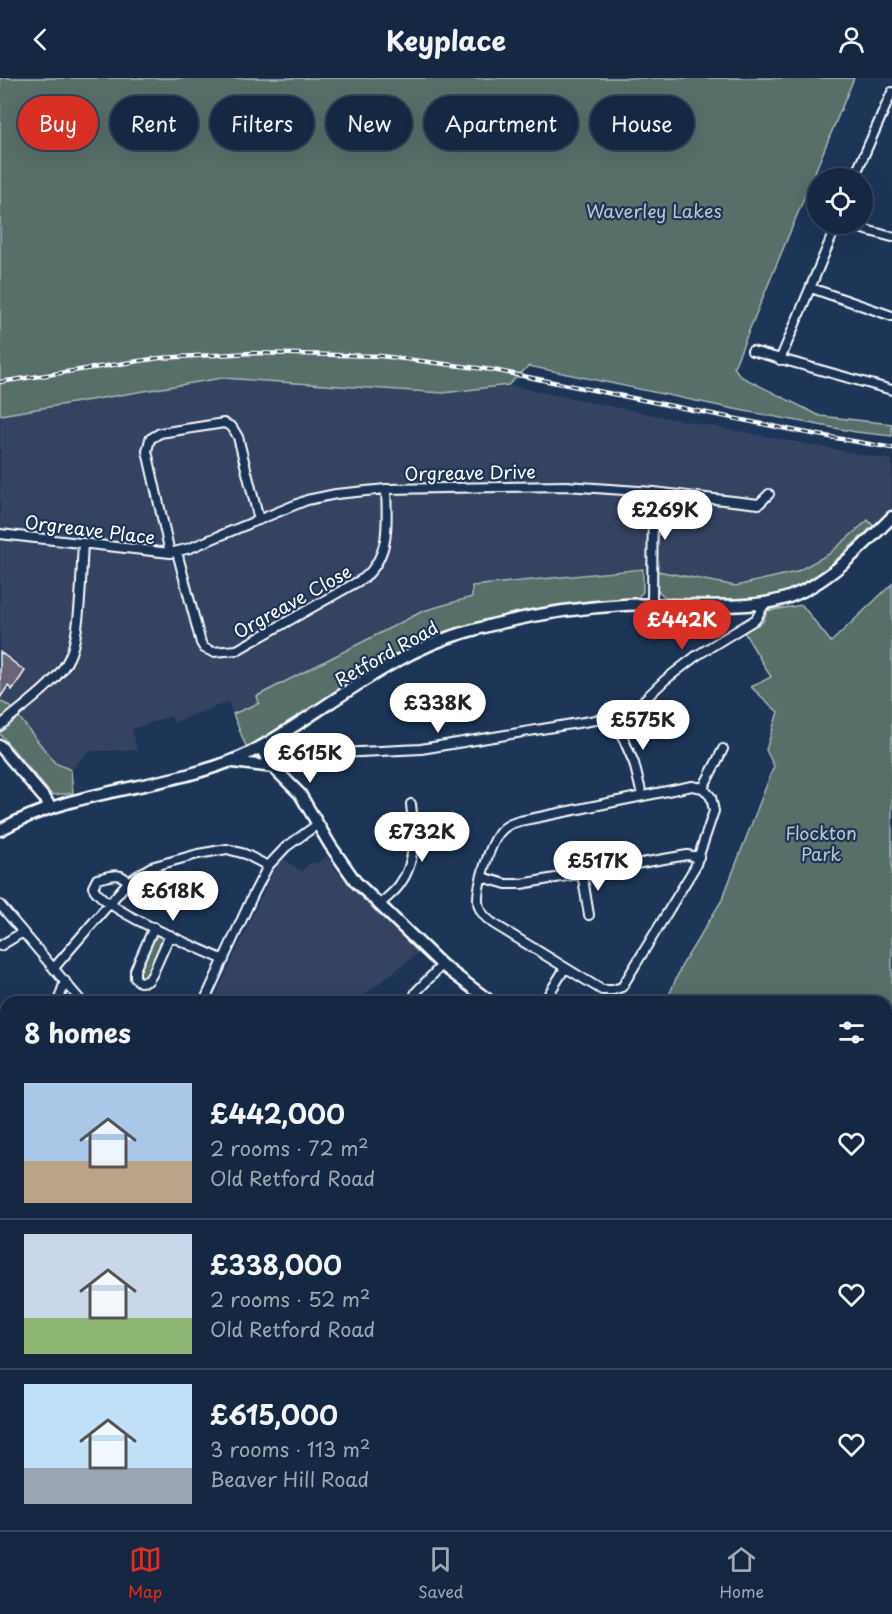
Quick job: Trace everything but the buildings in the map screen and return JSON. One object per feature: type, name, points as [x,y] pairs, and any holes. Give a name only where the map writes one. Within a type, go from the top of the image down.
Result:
[{"type":"main road","name":"Retford Road","points":[[0,830],[50,807],[171,780],[230,762],[255,750],[403,658],[444,638],[526,617],[591,608],[652,604],[765,603],[795,595],[824,578],[892,517]]},
{"type":"main road","points":[[0,746],[50,807]]},
{"type":"main road","points":[[255,750],[300,794],[347,871],[442,965],[483,996]]},
{"type":"main road","points":[[230,762],[270,766]]},
{"type":"street","points":[[858,168],[892,92]]},
{"type":"street","points":[[873,232],[892,237]]},
{"type":"street","points":[[780,360],[833,234]]},
{"type":"street","points":[[811,288],[892,316]]},
{"type":"street","points":[[752,351],[892,390]]},
{"type":"street","points":[[173,553],[147,451],[150,440],[160,433],[224,423],[232,427],[238,437],[259,520]]},
{"type":"street","name":"Orgreave Drive","points":[[173,553],[307,500],[334,494],[386,489],[555,486],[653,492],[759,504],[769,494]]},
{"type":"street","name":"Orgreave Close","points":[[173,553],[204,648],[213,652],[237,650],[371,572],[381,557],[387,536],[386,489]]},
{"type":"street","points":[[652,604],[653,492]]},
{"type":"street","name":"Orgreave Place","points":[[0,534],[129,550],[173,553]]},
{"type":"street","points":[[0,726],[53,680],[70,657],[75,639],[83,543]]},
{"type":"street","points":[[270,766],[299,755],[421,749],[614,717],[641,703],[665,680],[696,657],[756,620],[765,603]]},
{"type":"street","points":[[614,717],[634,763],[642,795]]},
{"type":"street","points":[[703,788],[723,749]]},
{"type":"street","points":[[692,786],[703,788],[711,797],[714,811],[699,857],[622,987],[602,990],[494,924],[483,914],[477,898],[496,838],[506,826],[642,795],[692,786]]},
{"type":"street","points":[[380,905],[400,885],[407,870],[415,840],[411,804]]},
{"type":"street","points":[[207,996],[252,895],[268,866],[286,847],[318,824]]},
{"type":"street","points":[[54,968],[128,882],[160,864],[219,850],[231,850],[245,854],[268,866]]},
{"type":"street","points":[[482,877],[513,885],[687,855],[699,857]]},
{"type":"street","points":[[582,873],[589,915]]},
{"type":"street","points":[[128,882],[118,874],[95,881],[93,887],[95,892],[108,904],[224,960]]},
{"type":"street","points":[[0,905],[77,996]]},
{"type":"street","points":[[154,927],[135,969],[135,978],[140,982],[148,981],[152,975],[170,934]]},
{"type":"street","points":[[0,946],[23,932]]},
{"type":"street","points":[[414,996],[442,965]]},
{"type":"street","points":[[548,996],[565,968]]},
{"type":"street","points":[[60,996],[65,981]]},
{"type":"shaded area","points":[[222,378],[443,393],[508,385],[892,460],[892,509],[873,526],[867,521],[829,554],[796,572],[736,586],[640,568],[473,586],[472,597],[423,611],[257,695],[259,703],[233,714],[228,702],[173,723],[171,716],[132,729],[137,750],[88,751],[71,770],[55,763],[11,707],[0,701],[0,415]]},
{"type":"shaded area","points":[[327,856],[367,904],[422,950],[363,996],[216,996],[274,869],[282,858],[302,871],[310,863],[317,863]]},
{"type":"green space","name":"Waverley Lakes","points":[[0,78],[854,78],[817,168],[807,168],[807,191],[734,367],[740,376],[820,416],[892,424],[892,436],[856,432],[739,410],[529,366],[508,385],[443,393],[222,378],[0,415]]},
{"type":"green space","points":[[868,520],[873,526],[829,566],[798,587],[780,593],[762,597],[723,599],[666,598],[657,590],[657,571],[736,586],[796,572],[829,554]]},
{"type":"green space","points":[[643,569],[643,592],[637,598],[537,609],[443,632],[410,648],[247,749],[233,714],[259,703],[257,696],[423,611],[472,597],[472,586]]},
{"type":"green space","name":"Flockton Park","points":[[892,584],[892,996],[669,996],[682,965],[722,900],[774,766],[766,750],[778,712],[751,687],[771,677],[744,632],[763,622],[767,611],[802,605],[831,642]]},
{"type":"green space","points":[[0,701],[11,707],[55,763],[71,770],[73,793],[52,795],[0,734]]},
{"type":"green space","points":[[157,932],[166,938],[147,977],[140,977],[138,968],[154,933]]},
{"type":"railway","points":[[0,382],[159,358],[252,353],[381,356],[493,370],[892,448]]}]
